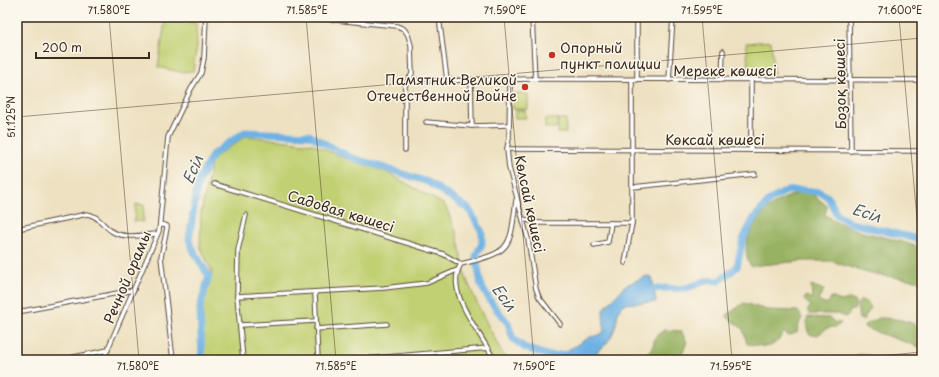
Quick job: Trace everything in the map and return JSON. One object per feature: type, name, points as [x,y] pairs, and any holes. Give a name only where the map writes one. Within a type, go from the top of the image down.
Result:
[{"type":"street","name":"Речной орамы","points":[[103,360],[157,234],[160,224],[165,149],[168,137],[191,89],[201,72],[204,58],[206,17]]},
{"type":"street","points":[[305,17],[387,24],[401,27],[408,35],[411,45],[412,74],[405,85],[405,150]]},
{"type":"street","points":[[439,17],[447,80]]},
{"type":"street","points":[[532,17],[535,79]]},
{"type":"street","points":[[637,17],[637,80]]},
{"type":"street","points":[[669,80],[673,17]]},
{"type":"street","name":"Бозоқ көшесі","points":[[849,17],[852,151]]},
{"type":"street","points":[[722,80],[723,51]]},
{"type":"street","name":"Мереке көшесі","points":[[409,79],[420,81],[535,79],[751,81],[922,80]]},
{"type":"street","points":[[471,80],[472,126]]},
{"type":"street","name":"Көлсай көшесі","points":[[510,80],[507,149],[516,198],[523,219],[536,289],[539,297],[560,324]]},
{"type":"street","points":[[625,263],[632,223],[632,80]]},
{"type":"street","points":[[751,81],[751,150]]},
{"type":"street","points":[[426,122],[472,126],[509,125]]},
{"type":"street","name":"Көксай көшесі","points":[[507,149],[922,151]]},
{"type":"street","points":[[632,186],[755,174]]},
{"type":"street","name":"Садовая көшесі","points":[[214,184],[443,254],[460,264]]},
{"type":"street","points":[[494,360],[489,348],[462,306],[459,294],[457,270],[460,264],[485,258],[502,250],[509,243],[513,230],[516,198]]},
{"type":"street","points":[[17,229],[92,214],[111,231],[118,234],[125,236],[157,234]]},
{"type":"street","points":[[244,360],[237,296],[238,250],[246,215]]},
{"type":"street","points":[[523,219],[539,223],[632,223]]},
{"type":"street","points":[[594,246],[608,242],[612,223]]},
{"type":"street","points":[[160,224],[167,226],[161,257],[173,360]]},
{"type":"street","points":[[237,296],[315,293],[427,283],[457,270]]},
{"type":"street","points":[[23,311],[134,290]]},
{"type":"street","points":[[315,293],[318,360]]},
{"type":"street","points":[[241,325],[316,321]]},
{"type":"street","points":[[316,329],[387,324]]},
{"type":"street","points":[[352,360],[489,348]]},
{"type":"street","points":[[60,360],[108,350]]},
{"type":"green space","points":[[165,21],[196,23],[197,45],[193,71],[180,72],[158,67]]},
{"type":"green space","points":[[771,41],[774,73],[749,76],[746,43]]},
{"type":"green space","points":[[513,93],[528,94],[528,109],[512,109]]},
{"type":"green space","points":[[515,110],[525,110],[526,118],[515,118]]},
{"type":"green space","points":[[545,119],[557,119],[557,128],[545,128]]},
{"type":"green space","points":[[558,119],[566,119],[566,133],[558,133]]},
{"type":"green space","points":[[246,136],[313,144],[337,155],[386,172],[445,205],[457,234],[466,278],[481,312],[506,360],[202,360],[201,310],[212,272],[200,246],[201,213],[212,159]]},
{"type":"green space","points":[[808,190],[827,206],[825,215],[837,222],[859,231],[899,241],[922,249],[922,281],[870,274],[831,261],[802,261],[751,266],[747,258],[747,242],[759,218],[775,203],[789,196]]},
{"type":"green space","points":[[136,204],[144,205],[143,222],[134,221]]},
{"type":"green space","points":[[811,285],[824,290],[818,301],[825,304],[829,302],[831,297],[841,301],[849,299],[855,301],[855,309],[850,311],[848,316],[844,317],[839,314],[809,314],[807,310],[811,306],[804,300],[806,296],[812,299]]},
{"type":"green space","points":[[861,300],[868,303],[871,308],[863,320],[859,319],[857,304]]},
{"type":"green space","points":[[744,303],[767,310],[798,311],[802,318],[797,329],[798,332],[788,336],[784,332],[776,343],[768,346],[747,344],[743,329],[727,317],[727,315]]},
{"type":"green space","points":[[808,317],[830,318],[834,322],[841,323],[838,326],[828,328],[818,334],[812,335],[809,334],[807,328]]},
{"type":"green space","points":[[880,318],[901,320],[917,326],[921,334],[922,348],[865,328],[864,325]]},
{"type":"green space","points":[[664,330],[681,331],[687,342],[682,354],[663,354],[658,360],[637,360],[651,351],[656,336]]},
{"type":"green space","points":[[866,354],[875,360],[848,360],[858,355]]},
{"type":"water","points":[[647,276],[652,277],[656,302],[623,304],[618,313],[612,335],[603,347],[598,352],[584,358],[569,360],[568,350],[590,337],[604,332],[603,310],[626,285]]},
{"type":"waterway","name":"Есіл","points":[[202,360],[200,308],[209,276],[195,254],[189,239],[198,182],[213,154],[245,132],[309,135],[350,157],[428,182],[469,209],[482,232],[482,244],[476,255],[481,286],[493,305],[508,323],[513,339],[525,348],[550,356],[577,353]]},
{"type":"waterway","name":"Есіл","points":[[645,291],[656,288],[684,288],[706,281],[719,281],[737,267],[743,239],[754,218],[770,200],[786,191],[804,190],[820,192],[828,197],[837,215],[851,223],[914,238],[922,243]]},
{"type":"place","name":"Опорный пункт полиции","points":[[552,55]]},
{"type":"place","name":"Памятник Великой Отечественной Войне","points":[[525,87]]}]
